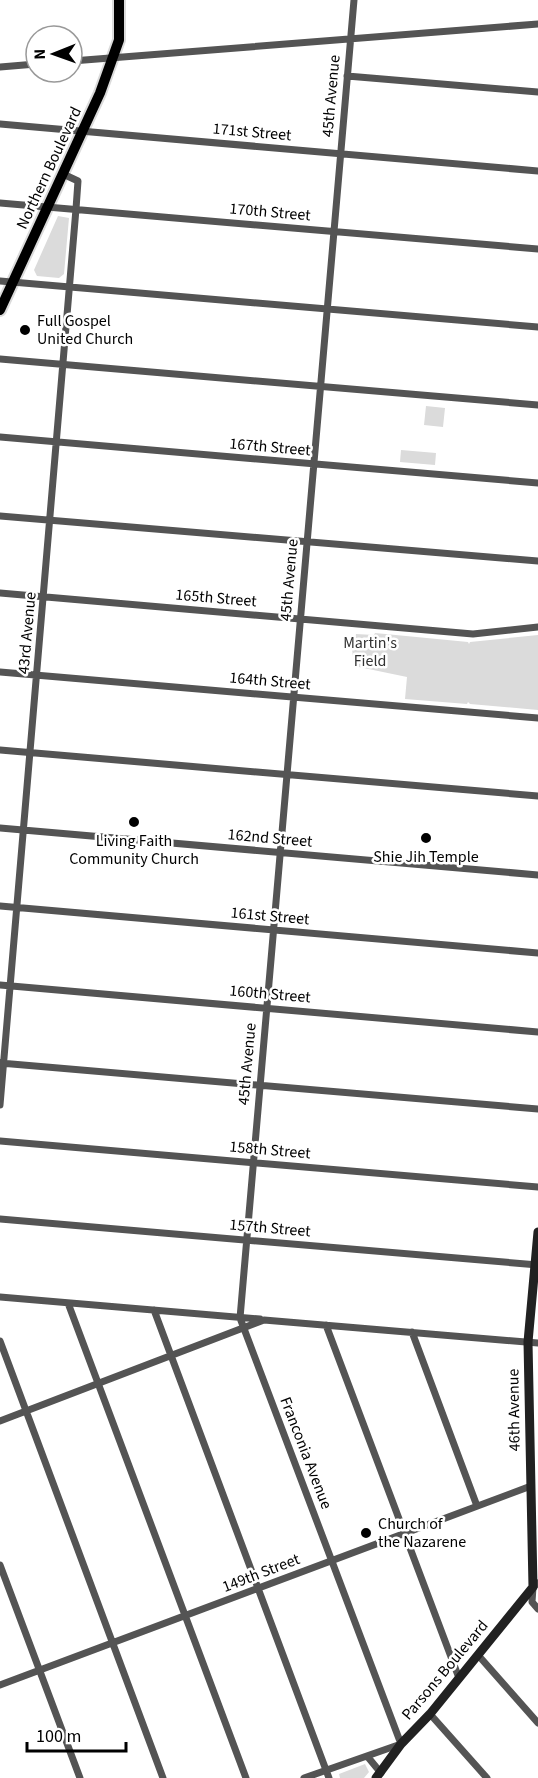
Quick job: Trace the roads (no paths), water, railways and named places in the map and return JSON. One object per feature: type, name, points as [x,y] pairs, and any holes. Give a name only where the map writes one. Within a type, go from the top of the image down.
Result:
[{"type":"main road","name":"Northern Boulevard","points":[[0,310],[100,93],[120,34],[119,0]]},
{"type":"street","name":"45th Avenue","points":[[254,1162],[354,0]]},
{"type":"street","points":[[84,60],[538,24]]},
{"type":"street","points":[[0,67],[24,65]]},
{"type":"street","points":[[347,76],[538,92]]},
{"type":"street","name":"171st Street","points":[[0,124],[538,171]]},
{"type":"street","name":"43rd Avenue","points":[[0,1105],[78,181],[63,174]]},
{"type":"street","name":"170th Street","points":[[0,203],[538,249]]},
{"type":"street","points":[[0,281],[538,327]]},
{"type":"street","points":[[0,359],[538,405]]},
{"type":"street","name":"167th Street","points":[[0,437],[538,483]]},
{"type":"street","points":[[0,516],[538,561]]},
{"type":"street","name":"165th Street","points":[[0,593],[473,634],[538,627]]},
{"type":"street","name":"164th Street","points":[[0,672],[538,718]]},
{"type":"street","points":[[0,750],[538,796]]},
{"type":"street","name":"162nd Street","points":[[0,828],[538,874]]},
{"type":"street","name":"161st Street","points":[[0,906],[538,953]]},
{"type":"street","name":"160th Street","points":[[0,985],[538,1032]]},
{"type":"street","points":[[2,1063],[538,1109]]},
{"type":"street","name":"158th Street","points":[[0,1141],[538,1187]]},
{"type":"street","name":"Franconia Avenue","points":[[254,1162],[240,1318],[401,1744]]},
{"type":"street","name":"157th Street","points":[[0,1219],[537,1265]]},
{"type":"street","name":"46th Avenue","points":[[536,1585],[531,1486],[533,1342],[538,1232]]},
{"type":"street","points":[[0,1297],[533,1342]]},
{"type":"street","points":[[68,1303],[246,1778]]},
{"type":"street","points":[[154,1310],[329,1778]]},
{"type":"street","points":[[0,1421],[264,1320]]},
{"type":"street","points":[[326,1325],[459,1678]]},
{"type":"street","points":[[412,1332],[477,1506]]},
{"type":"street","points":[[0,1341],[163,1778]]},
{"type":"street","name":"149th Street","points":[[0,1685],[531,1486]]},
{"type":"street","points":[[0,1565],[3,1581],[80,1778]]},
{"type":"street","points":[[536,1585],[532,1602],[538,1608]]},
{"type":"street","name":"Parsons Boulevard","points":[[381,1776],[401,1744],[430,1714],[536,1585]]},
{"type":"street","points":[[478,1655],[538,1723]]},
{"type":"street","points":[[430,1714],[487,1778]]},
{"type":"street","points":[[304,1778],[401,1744]]},
{"type":"street","points":[[367,1756],[381,1776]]},
{"type":"place","name":"Full Gospel United Church","points":[[25,330]]},
{"type":"place","name":"Living Faith Community Church","points":[[134,822]]},
{"type":"place","name":"Shie Jih Temple","points":[[426,838]]},
{"type":"place","name":"Church of the Nazarene","points":[[366,1533]]},
{"type":"park label","name":"Martin's Field","points":[[370,652]]}]
